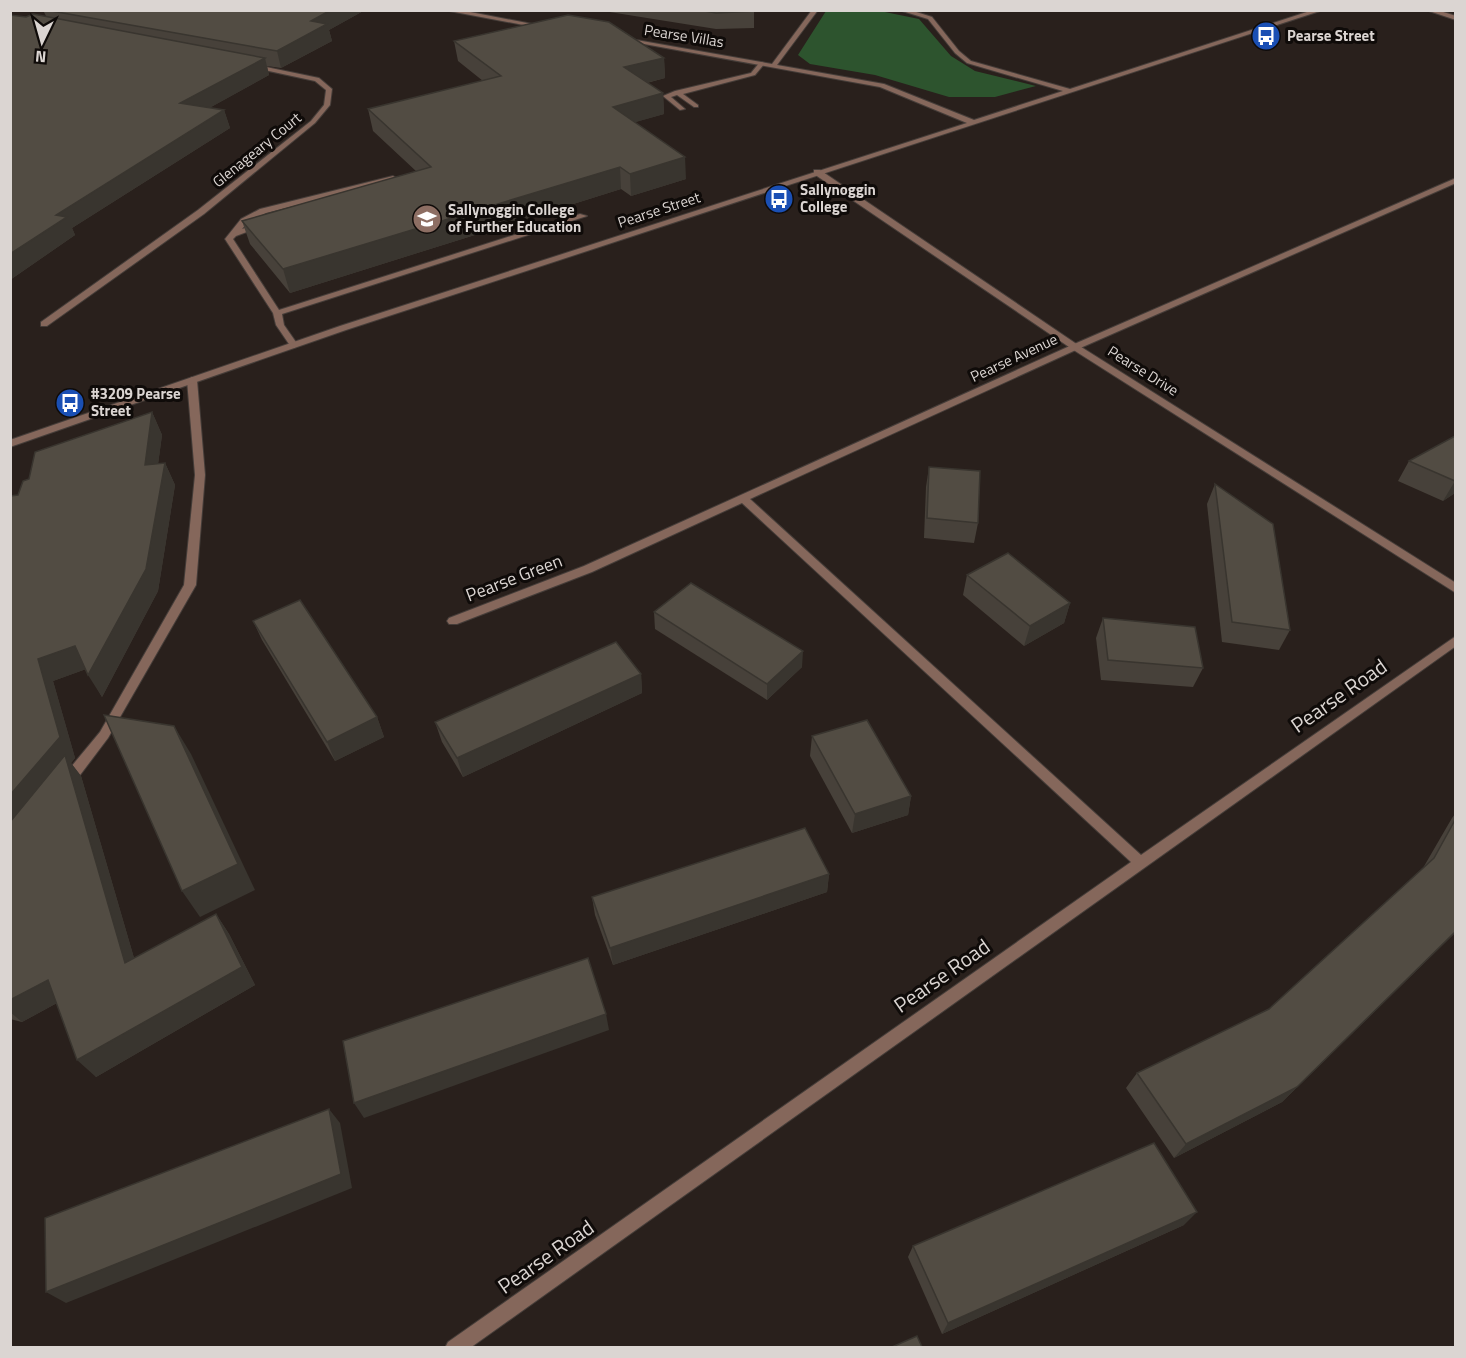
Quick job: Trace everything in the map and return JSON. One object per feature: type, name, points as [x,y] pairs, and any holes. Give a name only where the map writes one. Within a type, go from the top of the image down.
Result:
[{"type":"street","points":[[447,10],[552,28]]},
{"type":"street","points":[[774,65],[815,10]]},
{"type":"street","points":[[902,10],[930,18],[957,52],[969,62],[1069,91]]},
{"type":"street","name":"Pearse Street","points":[[10,444],[294,345],[817,172],[1320,10]]},
{"type":"street","points":[[1429,10],[1455,18]]},
{"type":"street","name":"Pearse Villas","points":[[611,38],[882,85],[972,122]]},
{"type":"street","points":[[682,109],[666,96],[753,74],[762,63]]},
{"type":"street","name":"Glenageary Court","points":[[44,324],[201,212],[313,122],[327,105],[329,89],[317,79],[247,65]]},
{"type":"street","points":[[677,92],[696,106]]},
{"type":"street","name":"Pearse Drive","points":[[817,172],[1075,347],[1455,589]]},
{"type":"street","points":[[294,345],[280,326],[277,313],[229,239],[244,221],[262,212],[393,178],[400,185],[369,194]]},
{"type":"street","name":"Pearse Avenue","points":[[588,569],[1075,347],[1455,180]]},
{"type":"street","points":[[277,313],[583,216]]},
{"type":"street","points":[[233,234],[273,221]]},
{"type":"street","points":[[56,795],[104,735],[190,585],[200,475],[192,380]]},
{"type":"street","points":[[743,498],[1140,862]]},
{"type":"street","name":"Pearse Green","points":[[453,621],[588,569]]},
{"type":"street","name":"Pearse Road","points":[[454,1347],[1455,640]]},
{"type":"green space","points":[[826,11],[880,11],[919,19],[951,56],[975,71],[1036,86],[995,97],[949,97],[875,75],[810,64],[798,55]]},
{"type":"building","points":[[46,10],[331,10],[311,21],[327,24],[277,51]]},
{"type":"building","points":[[699,10],[754,10],[755,11],[716,13]]},
{"type":"building","points":[[33,14],[265,58],[180,103],[224,110],[56,215],[67,217],[10,254],[10,15],[26,17]]},
{"type":"building","points":[[568,15],[609,22],[664,58],[624,67],[663,93],[613,107],[685,157],[630,174],[620,167],[283,269],[242,221],[431,167],[368,109],[501,76],[454,41]]},
{"type":"building","points":[[152,412],[145,465],[165,463],[146,569],[88,675],[75,646],[38,659],[60,737],[10,795],[10,496],[18,495],[23,481],[29,479],[35,452]]},
{"type":"building","points":[[1455,436],[1455,481],[1409,461]]},
{"type":"building","points":[[929,467],[980,471],[978,523],[927,518]]},
{"type":"building","points":[[1215,484],[1273,524],[1290,630],[1232,622]]},
{"type":"building","points":[[1008,553],[1070,603],[1030,626],[967,575]]},
{"type":"building","points":[[691,583],[803,651],[767,684],[654,612]]},
{"type":"building","points":[[300,600],[377,717],[327,742],[253,621]]},
{"type":"building","points":[[1103,618],[1195,627],[1203,668],[1108,660]]},
{"type":"building","points":[[616,642],[641,674],[457,758],[435,722]]},
{"type":"building","points":[[104,715],[174,726],[238,864],[182,891]]},
{"type":"building","points":[[867,720],[911,796],[855,814],[812,736]]},
{"type":"building","points":[[65,755],[125,963],[216,914],[242,967],[77,1060],[48,980],[10,1000],[10,822]]},
{"type":"building","points":[[1455,820],[1455,932],[1297,1087],[1186,1144],[1137,1073],[1269,1009],[1434,858]]},
{"type":"building","points":[[805,828],[829,874],[610,948],[592,897]]},
{"type":"building","points":[[588,958],[606,1014],[354,1103],[343,1041]]},
{"type":"building","points":[[329,1109],[341,1174],[46,1292],[45,1218]]},
{"type":"building","points":[[1154,1143],[1197,1212],[948,1323],[913,1246]]},
{"type":"building","points":[[917,1336],[922,1347],[892,1347]]},
{"type":"place","name":"Pearse Street","points":[[1266,36]]},
{"type":"place","name":"Sallynoggin College","points":[[779,199]]},
{"type":"place","name":"Sallynoggin College of Further Education","points":[[427,219]]},
{"type":"place","name":"#3209 Pearse Street","points":[[70,403]]}]
